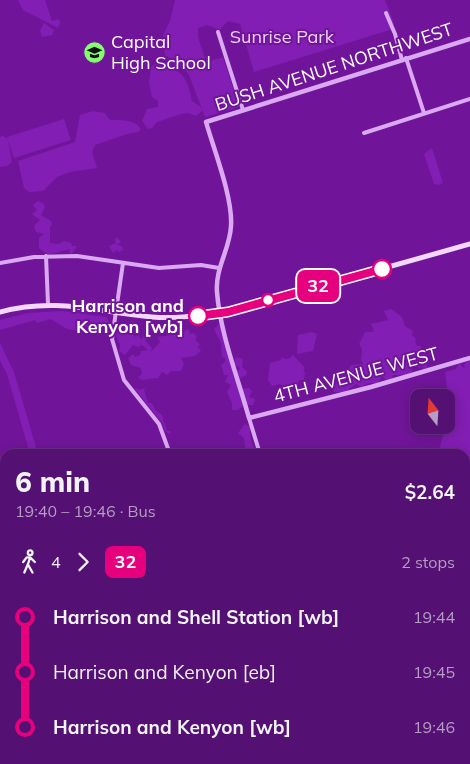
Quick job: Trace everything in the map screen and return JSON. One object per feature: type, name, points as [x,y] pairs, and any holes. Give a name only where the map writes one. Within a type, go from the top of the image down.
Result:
[{"type":"main road","points":[[0,312],[48,304],[73,305],[171,318],[220,313],[470,244]]},
{"type":"street","points":[[386,13],[424,113]]},
{"type":"street","points":[[218,32],[243,110]]},
{"type":"street","name":"BUSH AVENUE NORTHWEST","points":[[219,268],[231,232],[231,214],[206,122],[470,38]]},
{"type":"street","points":[[364,133],[470,99]]},
{"type":"street","points":[[46,256],[48,304]]},
{"type":"street","points":[[0,263],[46,256],[77,256],[159,268],[201,265],[219,268],[217,291],[220,313],[258,449]]},
{"type":"street","points":[[123,263],[112,339],[124,380],[159,424],[168,449]]},
{"type":"street","name":"4TH AVENUE WEST","points":[[249,418],[371,387],[470,358]]},
{"type":"green space","points":[[18,0],[45,0],[52,21],[59,19],[58,28],[23,10]]},
{"type":"green space","name":"Sunrise Park","points":[[175,0],[385,0],[394,23],[393,29],[254,72],[240,24],[228,21],[219,30],[207,25],[198,28],[198,37],[205,58],[203,63],[223,57],[239,107],[205,117],[189,75],[183,67],[165,55],[163,35],[170,21]]},
{"type":"green space","points":[[44,23],[54,30],[52,35],[42,37],[40,31]]},
{"type":"green space","points":[[158,62],[173,68],[182,75],[188,85],[192,101],[201,107],[202,111],[196,116],[188,113],[181,114],[157,122],[152,128],[148,129],[142,121],[147,109],[158,107],[158,101],[152,97],[149,83],[151,67]]},
{"type":"green space","points":[[93,111],[105,113],[110,120],[123,120],[135,123],[141,129],[138,132],[95,145],[92,152],[97,168],[70,172],[57,177],[43,191],[29,192],[24,188],[18,161],[75,142],[80,115]]},
{"type":"green space","points":[[64,119],[71,140],[14,158],[8,140],[12,162],[7,166],[0,167],[0,137],[3,136],[8,139],[7,137]]},
{"type":"green space","points":[[432,148],[443,183],[438,185],[434,184],[424,154]]},
{"type":"green space","points":[[38,201],[43,203],[45,207],[41,215],[51,221],[52,224],[50,227],[50,243],[58,244],[64,241],[71,243],[72,246],[77,246],[72,254],[69,253],[70,249],[48,255],[39,248],[39,238],[44,234],[36,232],[34,226],[40,220],[32,214],[37,210],[33,205]]},
{"type":"green space","points":[[117,237],[121,242],[117,245],[122,246],[123,250],[119,252],[117,250],[113,253],[109,246],[116,243],[115,239]]},
{"type":"green space","points":[[391,309],[402,317],[405,326],[413,331],[412,335],[416,339],[417,346],[421,346],[421,350],[424,352],[421,357],[429,368],[423,369],[422,365],[419,368],[414,363],[410,368],[413,371],[407,375],[393,375],[392,379],[386,380],[382,376],[378,383],[369,383],[361,387],[356,384],[345,392],[334,392],[333,385],[337,383],[341,386],[353,381],[353,374],[347,371],[351,365],[363,364],[361,360],[362,349],[359,344],[365,332],[372,332],[374,330],[371,324],[388,320],[384,311]]},
{"type":"green space","points":[[62,311],[107,317],[109,322],[106,331],[98,334],[67,329],[51,319],[37,323],[35,320],[0,330],[0,320],[28,313]]},
{"type":"green space","points":[[133,321],[140,325],[134,329],[133,327],[127,327],[122,335],[131,331],[135,337],[138,335],[142,340],[144,334],[147,335],[145,340],[152,348],[151,352],[160,342],[157,337],[171,335],[172,327],[176,325],[179,330],[174,333],[177,336],[188,329],[190,334],[194,333],[197,337],[195,340],[200,344],[198,347],[201,351],[195,356],[181,358],[184,364],[181,371],[171,371],[167,375],[162,372],[158,378],[142,380],[138,377],[142,374],[141,368],[131,365],[128,358],[133,354],[135,357],[140,355],[141,351],[148,350],[142,345],[138,347],[133,345],[125,355],[119,351],[120,345],[116,336],[120,325],[123,326]]},
{"type":"green space","points":[[219,324],[235,377],[239,377],[235,374],[240,368],[233,364],[236,357],[243,359],[242,367],[247,372],[246,375],[237,380],[240,389],[249,388],[252,391],[249,397],[255,399],[253,405],[244,405],[238,410],[232,410],[232,403],[227,392],[231,385],[225,382],[228,375],[224,375],[221,365],[225,362],[225,358],[222,357],[221,343],[214,329]]},
{"type":"green space","points":[[312,332],[317,334],[313,351],[297,354],[298,335]]},
{"type":"green space","points":[[0,343],[14,372],[37,449],[29,449],[7,374],[0,361]]},
{"type":"green space","points":[[293,355],[305,368],[303,371],[305,373],[304,380],[299,380],[297,386],[293,385],[289,389],[280,384],[272,386],[268,380],[270,363],[281,360],[281,358],[288,359]]},
{"type":"green space","points":[[470,360],[470,449],[439,449],[443,434],[455,434],[455,389],[447,389],[445,372],[456,369],[459,363],[465,369],[464,364]]},
{"type":"green space","points":[[137,388],[138,390],[147,388],[144,390],[148,403],[152,403],[156,411],[162,415],[167,431],[170,431],[171,434],[166,432],[162,423],[135,389]]},
{"type":"green space","points":[[245,424],[250,427],[252,444],[255,449],[245,449],[244,438],[238,433]]},
{"type":"bus line","name":"32","points":[[198,316],[228,312],[382,269]]},
{"type":"place","name":"Capital High School","points":[[95,52]]},
{"type":"place","name":"Harrison and Kenyon [wb]","points":[[198,316]]}]
